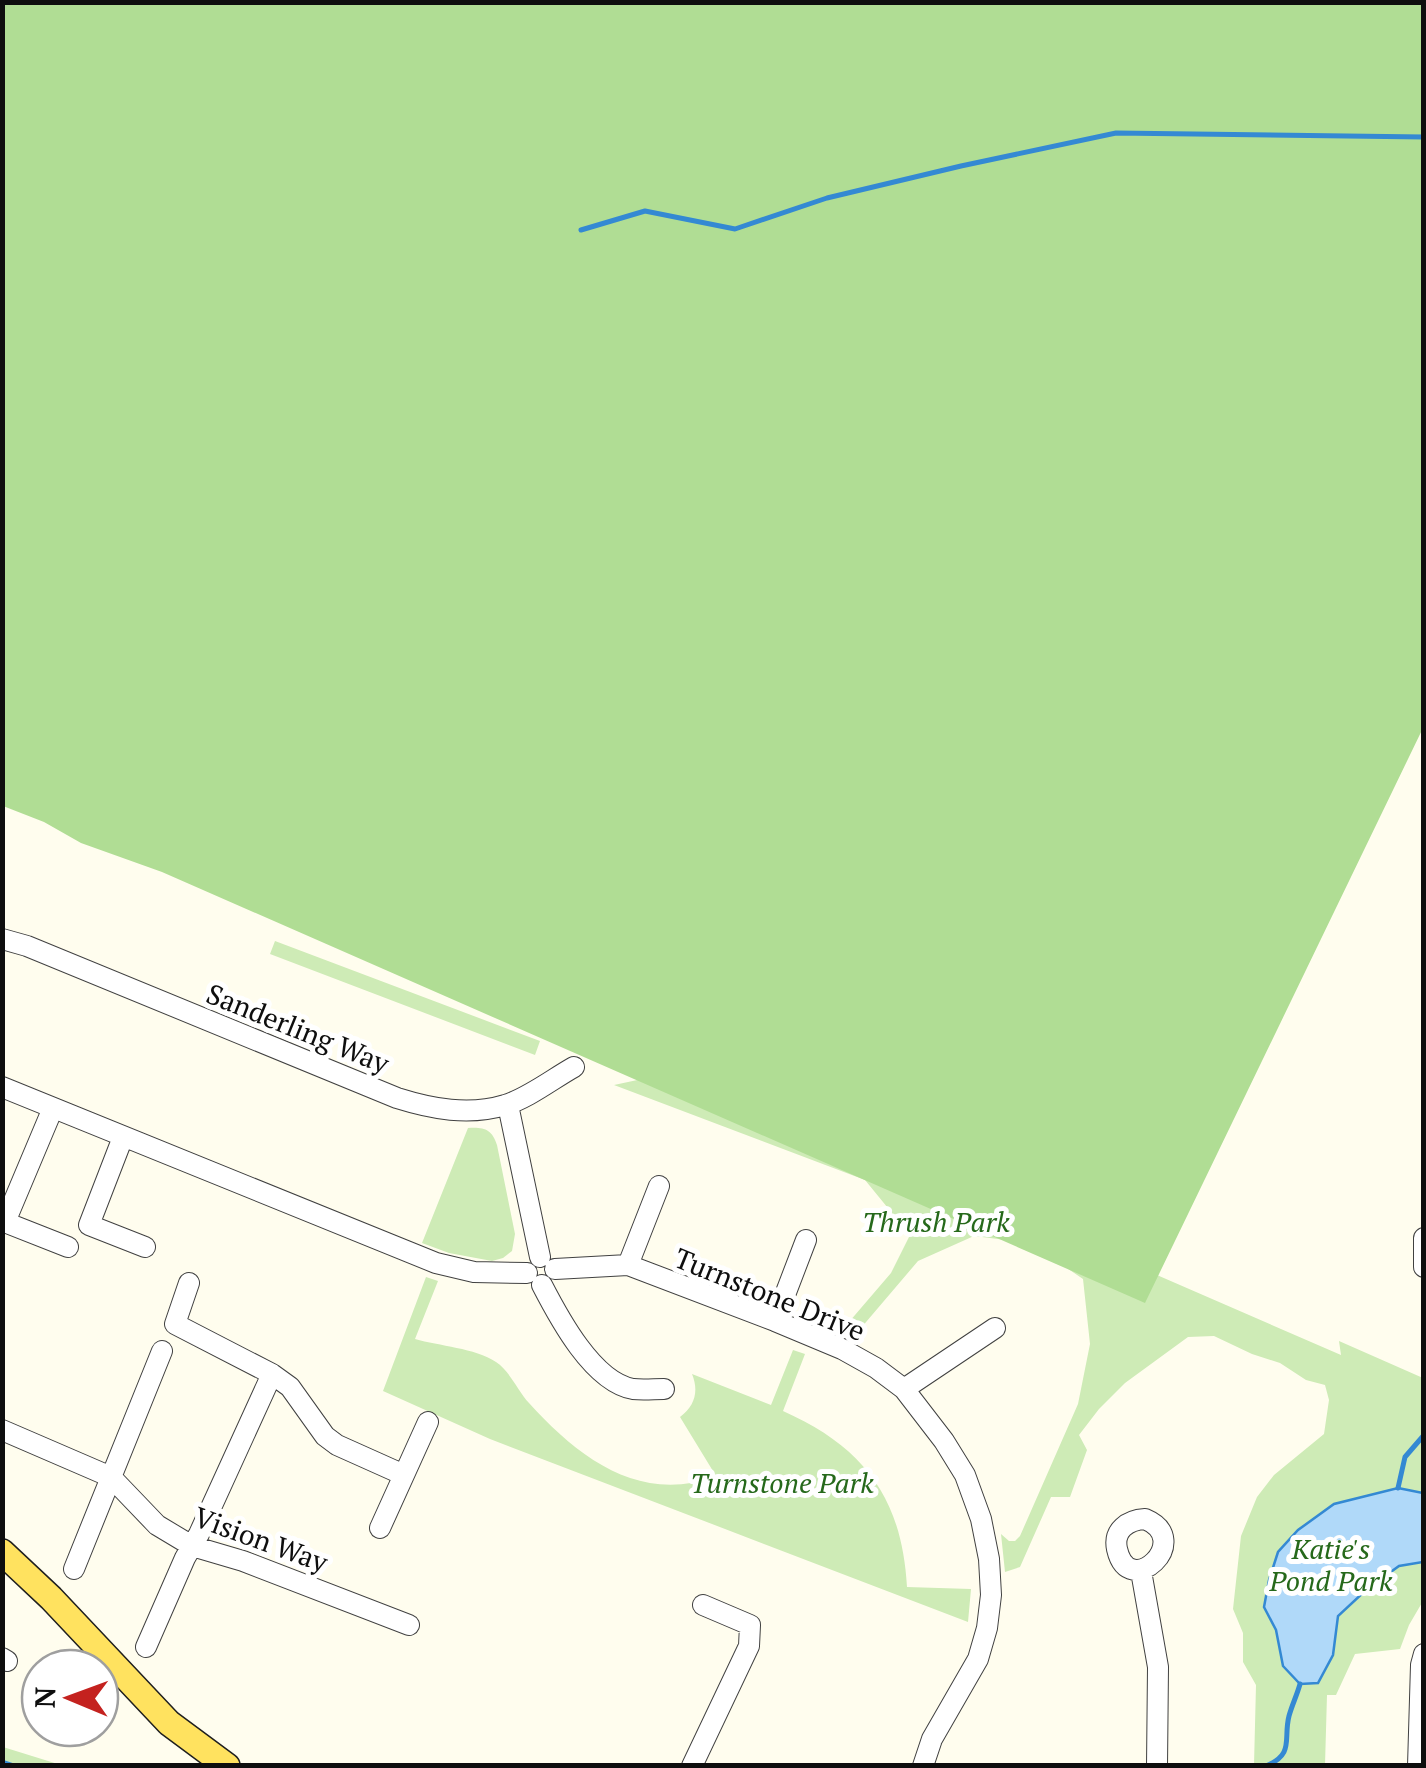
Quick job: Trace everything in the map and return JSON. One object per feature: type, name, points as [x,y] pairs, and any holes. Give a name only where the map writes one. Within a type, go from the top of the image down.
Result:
[{"type":"main road","points":[[2,1552],[51,1598],[161,1716],[227,1766]]},
{"type":"street","name":"Sanderling Way","points":[[2,939],[427,1108],[451,1111],[508,1105],[574,1066]]},
{"type":"street","name":"Turnstone Drive","points":[[2,1088],[436,1263],[474,1272],[628,1265],[842,1349],[904,1389],[944,1440],[965,1475],[981,1519],[991,1595],[978,1659],[932,1739],[924,1766]]},
{"type":"street","points":[[508,1105],[541,1271],[572,1340],[614,1381],[630,1388],[664,1389]]},
{"type":"street","points":[[53,1108],[4,1221],[68,1247]]},
{"type":"street","points":[[123,1137],[89,1225],[145,1247]]},
{"type":"street","points":[[628,1265],[658,1186]]},
{"type":"street","points":[[1424,1238],[1424,1266]]},
{"type":"street","points":[[775,1321],[806,1240]]},
{"type":"street","points":[[190,1283],[174,1324],[272,1374],[290,1388],[325,1436],[404,1475]]},
{"type":"street","points":[[904,1389],[994,1328]]},
{"type":"street","points":[[74,1569],[162,1350]]},
{"type":"street","points":[[146,1647],[272,1374]]},
{"type":"street","points":[[380,1528],[428,1422]]},
{"type":"street","name":"Vision Way","points":[[2,1430],[110,1478],[157,1525],[192,1546],[243,1561],[410,1624]]},
{"type":"street","points":[[1140,1571],[1158,1667],[1158,1766]]},
{"type":"street","points":[[692,1766],[750,1646],[750,1625],[703,1606]]},
{"type":"street","points":[[1418,1766],[1424,1654]]},
{"type":"green space","points":[[2,3],[1423,3],[1423,728],[1145,1303],[3,806]]},
{"type":"green space","points":[[275,941],[540,1041],[535,1055],[270,954]]},
{"type":"green space","name":"Katie's Pond Park","points":[[642,1079],[1150,1272],[1341,1355],[1339,1341],[1423,1378],[1423,1601],[1400,1649],[1355,1654],[1336,1695],[1327,1695],[1325,1765],[1254,1765],[1256,1685],[1243,1662],[1243,1633],[1233,1609],[1241,1536],[1257,1497],[1274,1475],[1324,1434],[1329,1400],[1325,1385],[1306,1380],[1280,1363],[1214,1336],[1188,1337],[1125,1383],[1099,1409],[1079,1435],[1087,1450],[1070,1497],[1051,1497],[1020,1567],[1005,1572],[1001,1534],[1009,1541],[1020,1536],[1078,1404],[1090,1344],[1083,1279],[1030,1243],[974,1236],[918,1261],[855,1335],[843,1329],[891,1273],[910,1235],[865,1180],[614,1085]]},
{"type":"green space","points":[[468,1128],[487,1130],[493,1135],[515,1234],[512,1251],[492,1261],[422,1243]]},
{"type":"green space","name":"Turnstone Park","points":[[426,1277],[438,1281],[415,1339],[467,1350],[496,1362],[529,1403],[568,1441],[612,1471],[636,1480],[688,1483],[716,1476],[680,1417],[694,1398],[692,1374],[771,1405],[793,1350],[805,1354],[783,1411],[836,1441],[874,1479],[897,1527],[907,1587],[971,1589],[968,1622],[490,1439],[383,1391]]},
{"type":"green space","points":[[3,1747],[61,1765],[3,1765]]},
{"type":"water","points":[[1398,1488],[1423,1493],[1423,1562],[1399,1566],[1338,1616],[1333,1655],[1318,1683],[1300,1684],[1283,1666],[1276,1630],[1264,1607],[1278,1552],[1298,1530],[1334,1504]]},
{"type":"waterway","points":[[581,230],[645,211],[735,229],[827,198],[1116,133],[1424,137]]},
{"type":"waterway","points":[[1398,1488],[1405,1457],[1424,1435]]},
{"type":"waterway","points":[[1266,1766],[1284,1751],[1289,1716],[1300,1684]]},
{"type":"waterway","points":[[2,1762],[14,1766]]},
{"type":"park label","name":"Thrush Park","points":[[936,1221]]}]
